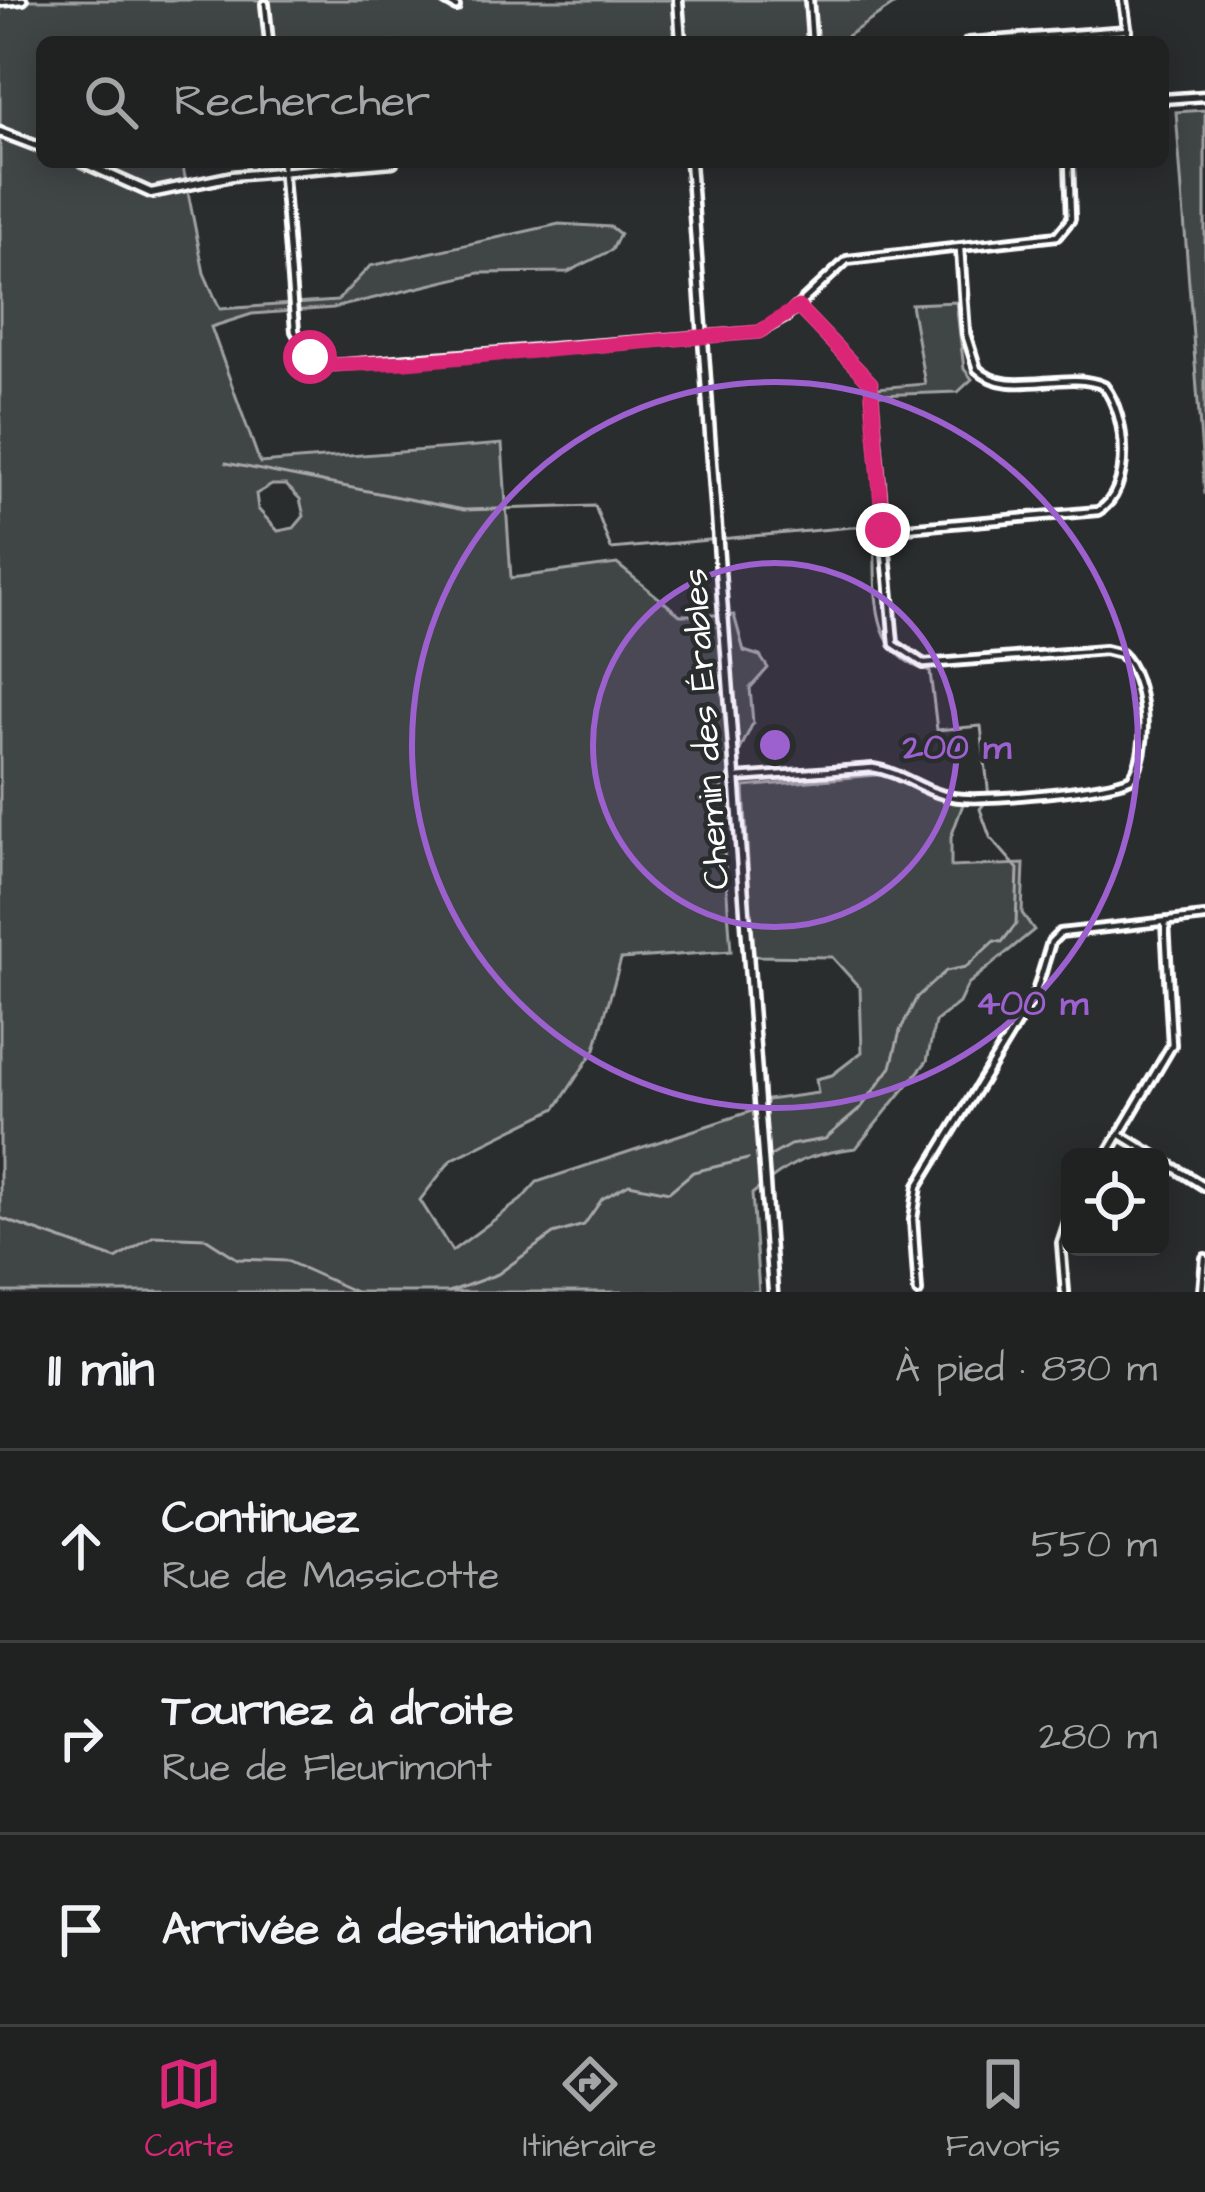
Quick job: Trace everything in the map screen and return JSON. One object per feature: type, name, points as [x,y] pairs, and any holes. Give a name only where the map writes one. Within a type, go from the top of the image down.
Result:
[{"type":"street","points":[[0,2],[22,0]]},
{"type":"street","points":[[444,0],[456,7]]},
{"type":"street","points":[[678,0],[681,36]]},
{"type":"street","points":[[809,0],[812,36]]},
{"type":"street","points":[[1123,0],[1128,36]]},
{"type":"street","points":[[265,4],[268,36]]},
{"type":"street","points":[[1048,36],[1128,30]]},
{"type":"street","points":[[1169,99],[1205,96]]},
{"type":"street","points":[[0,132],[36,146]]},
{"type":"street","points":[[95,168],[151,193],[277,168]]},
{"type":"street","points":[[282,168],[295,331],[310,357],[331,365],[759,332],[798,307],[847,260],[1057,236],[1071,219],[1069,168]]},
{"type":"street","name":"Chemin des Érables","points":[[690,168],[773,1292]]},
{"type":"street","points":[[883,530],[1098,511],[1113,501],[1122,482],[1114,404],[1104,386],[1075,378],[999,382],[977,369],[966,334],[961,249]]},
{"type":"street","points":[[735,778],[873,768],[894,771],[955,798],[1102,787],[1136,772],[1143,756],[1132,663],[1105,650],[935,664],[911,659],[891,637],[871,383],[798,307]]},
{"type":"street","points":[[918,1292],[913,1219],[918,1186],[1036,992],[1051,942],[1070,928],[1205,917]]},
{"type":"street","points":[[1112,1148],[1172,1045],[1165,921]]},
{"type":"street","points":[[1121,1134],[1143,1148]]},
{"type":"street","points":[[1169,1164],[1205,1186]]},
{"type":"street","points":[[1062,1256],[1065,1292]]},
{"type":"street","points":[[1202,1292],[1205,1258]]},
{"type":"shaded area","points":[[0,0],[901,0],[847,36],[36,36],[36,168],[183,168],[204,273],[220,309],[337,301],[370,266],[559,224],[611,227],[620,234],[612,250],[568,272],[479,273],[333,308],[252,314],[211,327],[260,463],[502,444],[511,578],[617,564],[680,615],[734,615],[744,651],[760,656],[768,668],[750,688],[753,723],[720,792],[731,951],[621,959],[595,1049],[556,1108],[451,1160],[420,1200],[452,1251],[521,1200],[537,1182],[764,1107],[767,1100],[818,1093],[816,1079],[832,1075],[862,1052],[860,988],[832,957],[753,956],[744,787],[887,774],[963,804],[951,837],[951,867],[1024,864],[1022,913],[1034,930],[968,984],[959,1003],[935,1022],[927,1061],[856,1148],[799,1162],[752,1194],[759,1292],[0,1292]],"holes":[[[272,485],[286,485],[300,499],[304,516],[294,528],[278,531],[258,509],[256,494]]]},
{"type":"shaded area","points":[[1205,110],[1205,495],[1176,112]]},
{"type":"shaded area","points":[[956,302],[964,369],[972,379],[958,392],[877,395],[876,388],[925,384],[911,304]]},
{"type":"waterway","points":[[226,463],[464,510],[595,506],[611,549],[874,525],[876,592],[884,632],[894,649],[930,672],[937,730],[981,726],[989,797],[980,809],[990,837],[1018,869],[1016,924],[1002,942],[994,941],[966,967],[946,971],[917,997],[900,1031],[891,1067],[860,1109],[825,1139],[790,1145],[769,1157]]},
{"type":"waterway","points":[[449,1292],[498,1274],[553,1234],[584,1225],[602,1199],[629,1184],[669,1192],[693,1172],[748,1159]]},
{"type":"waterway","points":[[0,1218],[116,1259],[154,1236],[205,1238],[238,1259],[287,1261],[356,1292]]},
{"type":"route","points":[[310,357],[331,365],[406,362],[759,332],[798,307],[871,383],[883,530]]}]
